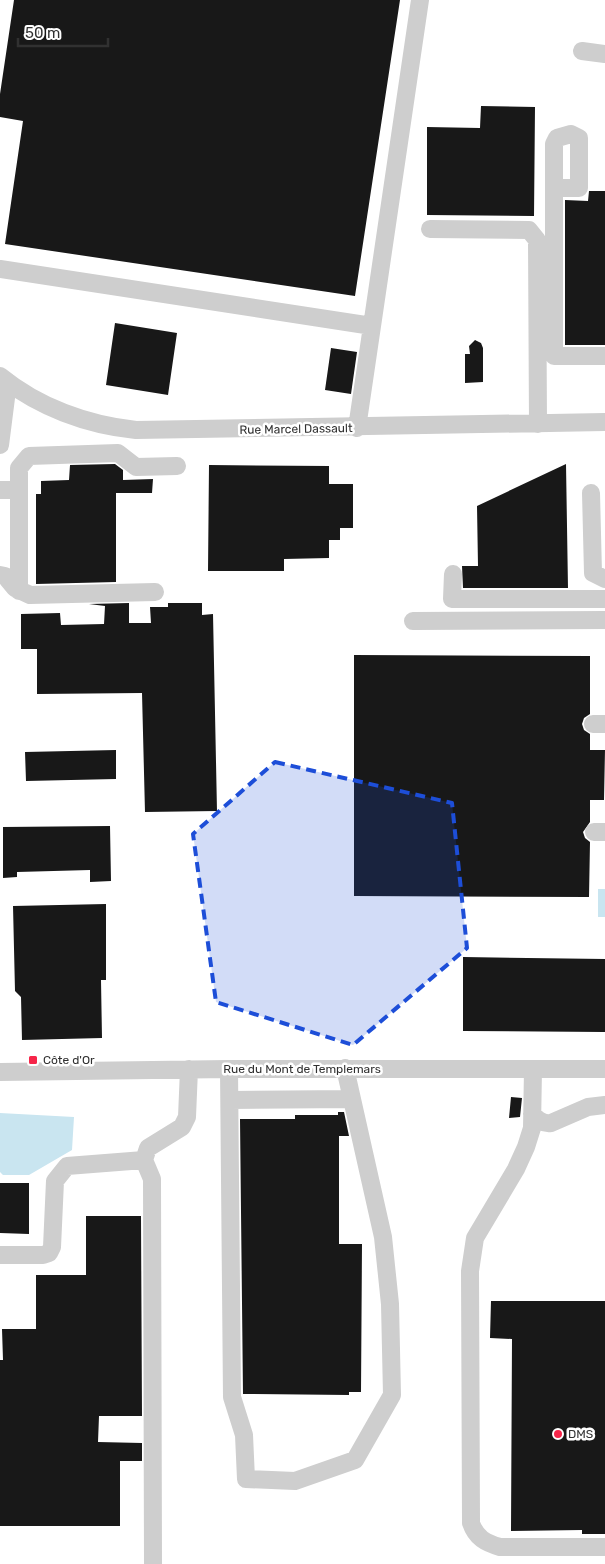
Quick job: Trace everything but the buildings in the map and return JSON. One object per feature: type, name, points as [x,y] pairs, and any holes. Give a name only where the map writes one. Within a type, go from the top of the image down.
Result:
[{"type":"street","points":[[357,428],[420,0]]},
{"type":"street","points":[[582,51],[605,54]]},
{"type":"street","points":[[554,188],[554,356],[605,356]]},
{"type":"street","points":[[430,229],[529,230],[537,240],[538,424]]},
{"type":"street","points":[[0,269],[372,326]]},
{"type":"street","points":[[0,445],[4,379]]},
{"type":"street","name":"Rue Marcel Dassault","points":[[4,379],[41,402],[65,413],[124,429],[165,431],[605,422]]},
{"type":"street","points":[[19,591],[19,468],[25,460],[34,454],[118,453],[136,467],[177,466]]},
{"type":"street","points":[[0,490],[19,490]]},
{"type":"street","points":[[591,494],[593,573],[605,579]]},
{"type":"street","points":[[453,574],[452,600],[605,599]]},
{"type":"street","points":[[0,576],[6,576],[11,586],[30,595],[155,592]]},
{"type":"street","points":[[413,621],[605,620]]},
{"type":"street","points":[[230,1069],[232,1397],[244,1436],[246,1479],[295,1481],[355,1460],[392,1395],[390,1304],[383,1237],[345,1068]]},
{"type":"street","name":"Rue du Mont de Templemars","points":[[0,1072],[345,1068],[605,1069]]},
{"type":"street","points":[[153,1564],[152,1178],[144,1160],[148,1148],[182,1127],[187,1117],[189,1069]]},
{"type":"street","points":[[533,1069],[532,1128],[516,1169],[475,1238],[470,1271],[471,1524],[475,1534],[488,1543],[500,1548],[605,1547]]},
{"type":"street","points":[[230,1100],[352,1099]]},
{"type":"street","points":[[532,1114],[546,1124],[588,1107],[605,1105]]},
{"type":"street","points":[[0,1255],[43,1255],[49,1253],[52,1247],[55,1181],[66,1166],[144,1160]]},
{"type":"highlighted area","points":[[275,762],[452,803],[467,948],[353,1045],[216,1002],[193,834]]},
{"type":"water","points":[[598,889],[605,889],[605,917],[598,917]]},
{"type":"water","points":[[0,1113],[74,1117],[72,1150],[29,1175],[3,1175],[0,1172]]},
{"type":"place","name":"Côte d'Or","points":[[33,1060]]},
{"type":"place","name":"DMS","points":[[558,1434]]}]
